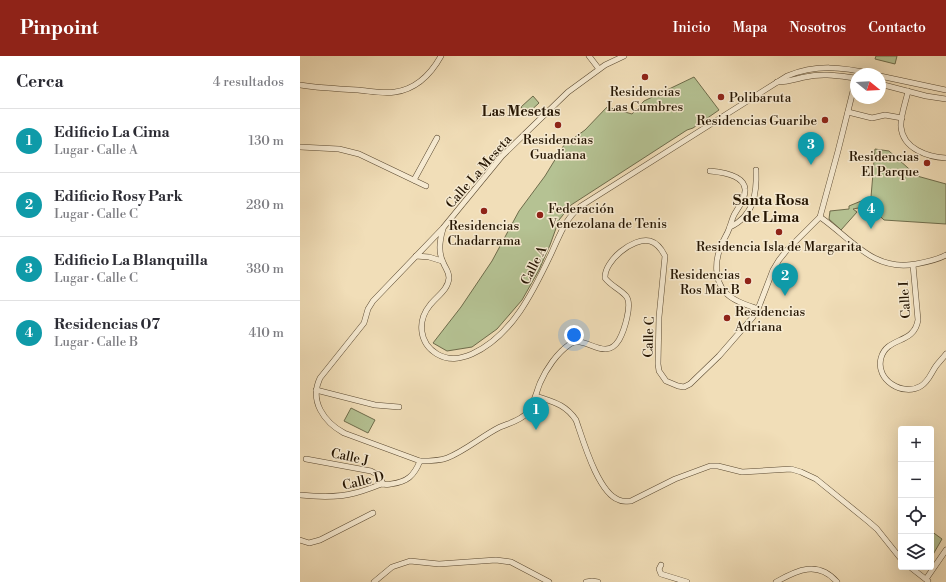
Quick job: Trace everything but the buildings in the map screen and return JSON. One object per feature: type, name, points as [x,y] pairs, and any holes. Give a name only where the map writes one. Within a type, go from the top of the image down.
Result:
[{"type":"street","points":[[300,85],[320,88],[393,92],[420,82],[430,72],[441,56]]},
{"type":"street","points":[[589,56],[599,69]]},
{"type":"street","name":"Calle La Meseta","points":[[443,228],[502,156],[568,92],[599,69],[624,56]]},
{"type":"street","name":"Calle A","points":[[443,228],[440,245],[442,261],[448,271],[448,282],[443,292],[426,311],[421,325],[421,333],[427,346],[436,353],[447,358],[459,358],[476,352],[488,344],[500,334],[516,316],[538,280],[566,222],[575,211],[786,76],[809,69],[835,67],[850,70]]},
{"type":"street","name":"Calle A","points":[[776,82],[788,82],[806,77],[824,75],[850,78]]},
{"type":"street","points":[[886,77],[946,90]]},
{"type":"street","points":[[886,86],[926,96],[946,99]]},
{"type":"street","points":[[908,91],[902,118],[902,131],[910,145],[924,153],[946,158]]},
{"type":"street","points":[[850,104],[820,217],[854,245],[871,257],[882,262],[894,265],[913,265],[934,260],[946,255]]},
{"type":"street","points":[[848,112],[872,118],[885,115],[902,118]]},
{"type":"street","points":[[414,180],[437,138]]},
{"type":"street","points":[[300,147],[338,149],[359,154],[426,186]]},
{"type":"street","points":[[710,170],[720,171],[736,177],[742,182],[745,189],[744,197],[732,218],[730,227],[720,246],[717,265],[718,281],[726,294],[758,309]]},
{"type":"street","points":[[730,227],[738,224],[753,202],[756,186],[756,170]]},
{"type":"street","name":"Calle C","points":[[536,396],[541,382],[552,363],[568,345],[578,342],[605,349],[612,348],[620,338],[628,316],[629,301],[626,296],[608,282],[605,274],[612,260],[631,245],[642,242],[650,242],[660,247],[665,256],[659,317],[659,371],[662,377],[672,385],[684,387],[696,380],[744,329],[758,309],[773,270],[779,260],[820,217]]},
{"type":"street","points":[[443,228],[373,301],[368,309],[364,323],[320,378],[316,390],[317,402],[321,412],[328,422],[338,430],[420,461],[433,461],[448,458],[500,427],[521,418],[526,414],[536,396],[565,407],[571,413],[576,420],[597,475],[606,490],[618,500],[625,502],[631,501],[675,479],[710,466],[718,466],[742,472],[791,469],[816,479],[869,522],[898,555]]},
{"type":"street","points":[[416,256],[429,257],[442,261]]},
{"type":"street","name":"Calle I","points":[[913,265],[918,320],[917,326],[909,336],[891,344],[885,349],[880,363],[882,376],[895,386],[907,388],[920,387],[929,378],[936,366],[946,354]]},
{"type":"street","points":[[316,390],[375,405],[399,407]]},
{"type":"street","name":"Calle J","points":[[306,459],[371,471],[376,473],[383,484]]},
{"type":"street","name":"Calle D","points":[[300,495],[330,498],[366,490],[383,484],[395,484],[406,480],[414,474],[420,461]]},
{"type":"street","points":[[300,540],[309,542],[320,540],[373,513]]},
{"type":"street","points":[[914,570],[927,581],[946,550]]},
{"type":"street","points":[[374,582],[392,567],[410,561],[439,564],[496,560],[511,562],[549,582]]},
{"type":"street","points":[[661,565],[659,569],[661,574],[687,582]]},
{"type":"street","points":[[776,582],[790,574],[808,569],[824,572],[837,582]]},
{"type":"street","points":[[586,582],[598,582]]},
{"type":"green space","points":[[876,56],[897,56],[895,64],[875,59]]},
{"type":"green space","name":"Federación Venezolana de Tenis","points":[[694,77],[719,110],[571,205],[559,220],[539,270],[522,300],[497,329],[472,347],[447,351],[433,343],[461,307],[492,261],[519,211],[545,176],[564,145],[585,130],[607,107],[632,114],[644,101]]},
{"type":"green space","points":[[533,96],[539,103],[527,114],[521,107]]},
{"type":"green space","points":[[875,149],[889,151],[917,176],[946,184],[946,224],[884,220],[869,206],[853,209],[857,212],[841,230],[829,219],[830,211],[849,209],[849,206],[871,197]]},
{"type":"green space","points":[[351,408],[375,420],[368,433],[344,421]]},
{"type":"green space","points":[[934,533],[942,539],[934,553]]},
{"type":"place","name":"Residencias Las Cumbres","points":[[645,77]]},
{"type":"place","name":"Polibaruta","points":[[721,97]]},
{"type":"place","name":"Residencias Guaribe","points":[[825,120]]},
{"type":"place","name":"Residencias Guadiana","points":[[558,125]]},
{"type":"place","name":"Residencias El Parque","points":[[927,163]]},
{"type":"place","name":"Edificio La Blanquilla","points":[[811,165]]},
{"type":"place","name":"Residencias Chadarrama","points":[[484,211]]},
{"type":"place","name":"Federación Venezolana de Tenis","points":[[540,215]]},
{"type":"place","name":"Residencias 07","points":[[871,229]]},
{"type":"place","name":"Residencia Isla de Margarita","points":[[779,232]]},
{"type":"place","name":"Residencias Ros Mar B","points":[[748,281]]},
{"type":"place","name":"Edificio Rosy Park","points":[[785,296]]},
{"type":"place","name":"Residencias Adriana","points":[[727,318]]},
{"type":"place","name":"Edificio La Cima","points":[[536,430]]},
{"type":"district","name":"Las Mesetas","points":[[521,111]]},
{"type":"district","name":"Santa Rosa de Lima","points":[[771,208]]}]
